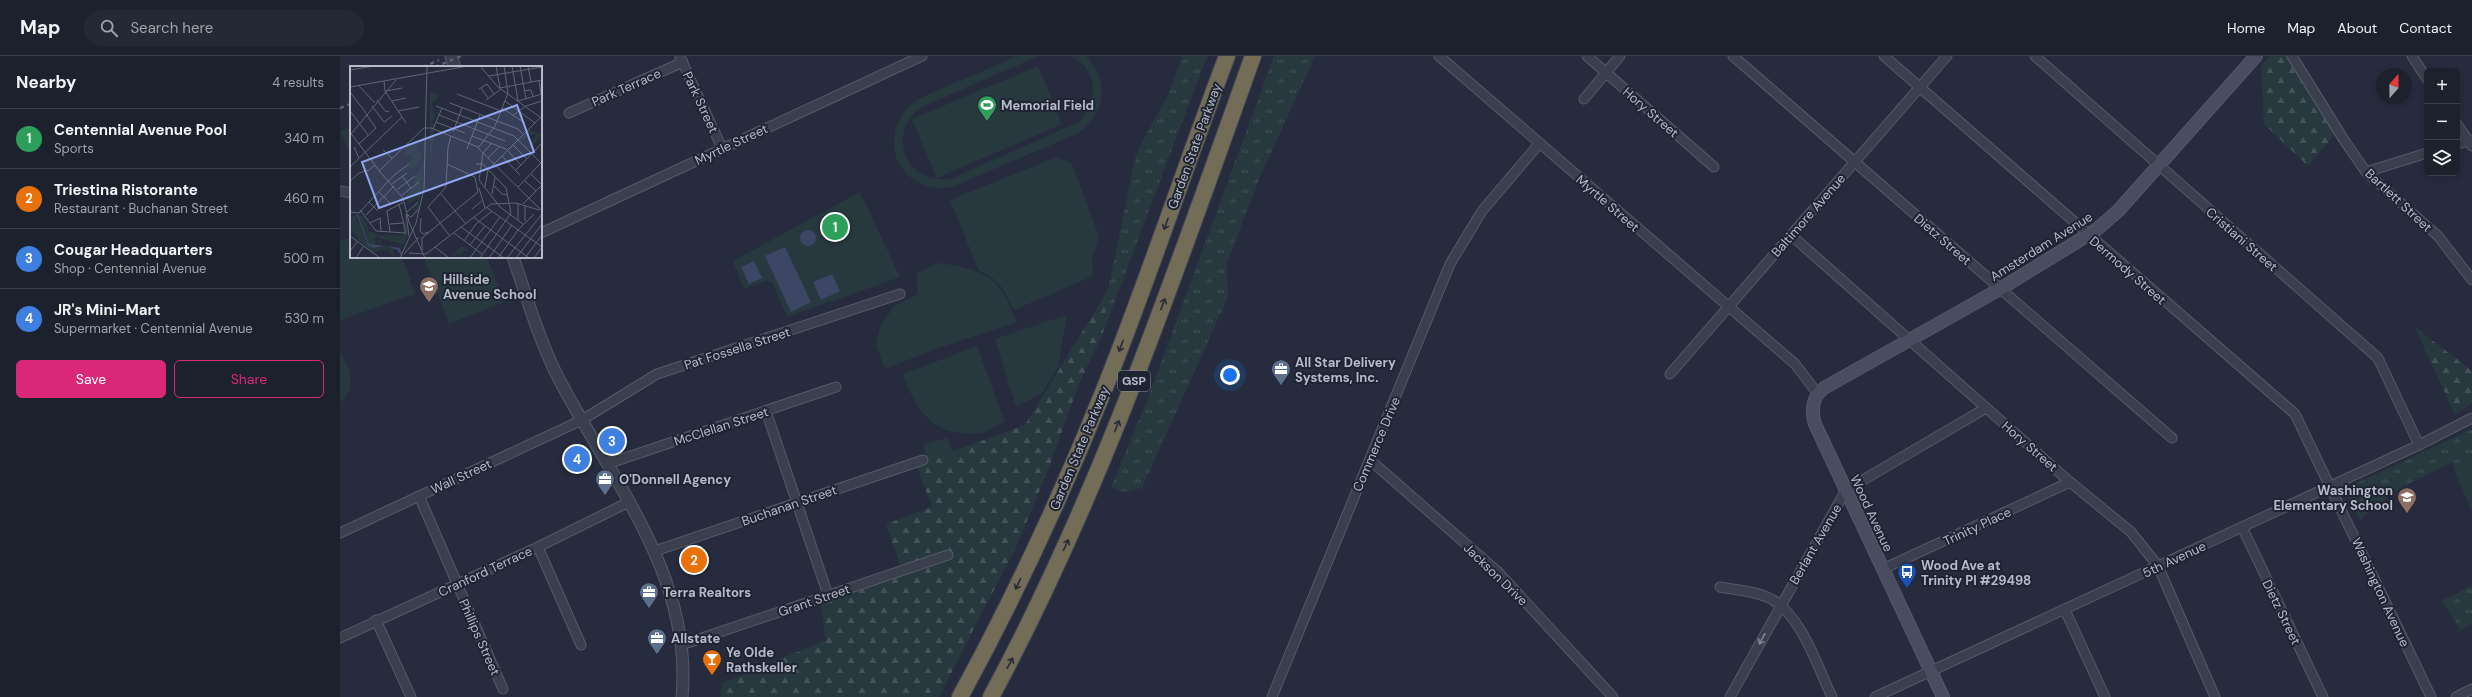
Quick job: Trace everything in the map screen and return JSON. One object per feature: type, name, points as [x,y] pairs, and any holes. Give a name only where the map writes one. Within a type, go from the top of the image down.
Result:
[{"type":"highway","name":"Garden State Parkway","points":[[960,697],[1018,583],[1083,439],[1126,334],[1227,56]]},
{"type":"highway","name":"Garden State Parkway","points":[[991,697],[1050,580],[1100,468],[1144,356],[1253,56]]},
{"type":"main road","name":"Amsterdam Avenue","points":[[1818,394],[1909,339],[2000,288],[2088,235],[2118,211],[2253,57]]},
{"type":"main road","name":"Wood Avenue","points":[[1818,394],[1812,408],[1813,419],[1943,697]]},
{"type":"street","points":[[452,56],[455,66]]},
{"type":"street","name":"Myrtle Street","points":[[542,233],[922,56]]},
{"type":"street","name":"Myrtle Street","points":[[1439,56],[1539,144],[1799,367],[1818,394]]},
{"type":"street","name":"Hory Street","points":[[1587,56],[1714,167]]},
{"type":"street","points":[[1584,98],[1620,56]]},
{"type":"street","name":"Dietz Street","points":[[1733,56],[2172,438]]},
{"type":"street","name":"Dermody Street","points":[[1884,56],[2295,414],[2330,486]]},
{"type":"street","name":"Baltimore Avenue","points":[[1670,374],[1947,56]]},
{"type":"street","name":"Cristiani Street","points":[[2034,56],[2378,358],[2419,445]]},
{"type":"street","name":"Bartlett Street","points":[[2292,56],[2344,140],[2366,172],[2438,236],[2472,280]]},
{"type":"street","points":[[2412,56],[2424,74]]},
{"type":"street","name":"Park Street","points":[[681,59],[722,148]]},
{"type":"street","name":"Park Terrace","points":[[569,113],[681,59]]},
{"type":"street","points":[[2460,128],[2471,142],[2460,144]]},
{"type":"street","name":"Commerce Drive","points":[[1272,697],[1456,251],[1482,211],[1539,144]]},
{"type":"street","points":[[2366,172],[2424,154]]},
{"type":"street","points":[[340,191],[350,193]]},
{"type":"street","name":"Hory Street","points":[[1791,235],[2070,482],[2130,532],[2158,566],[2215,697]]},
{"type":"street","points":[[513,258],[554,369],[655,551],[672,598],[681,645],[682,697]]},
{"type":"street","name":"Pat Fossella Street","points":[[582,420],[663,372],[900,294]]},
{"type":"street","name":"McClellan Street","points":[[606,464],[836,388]]},
{"type":"street","name":"Berlant Avenue","points":[[1730,697],[1780,605],[1846,490],[1986,408]]},
{"type":"street","points":[[766,411],[798,502],[828,595]]},
{"type":"street","name":"5th Avenue","points":[[1876,697],[2419,445],[2472,418]]},
{"type":"street","name":"Wall Street","points":[[340,533],[582,420]]},
{"type":"street","name":"Buchanan Street","points":[[655,551],[923,460]]},
{"type":"street","name":"Jackson Drive","points":[[1370,460],[1498,572],[1613,697]]},
{"type":"street","name":"Trinity Place","points":[[1883,569],[2070,482]]},
{"type":"street","name":"Washington Avenue","points":[[2330,486],[2431,697]]},
{"type":"street","name":"Phillips Street","points":[[419,496],[503,689]]},
{"type":"street","name":"Cranford Terrace","points":[[340,638],[376,620],[538,547],[628,502]]},
{"type":"street","name":"Dietz Street","points":[[2242,527],[2323,697]]},
{"type":"street","points":[[538,547],[581,646]]},
{"type":"street","name":"Grant Street","points":[[681,645],[948,554]]},
{"type":"street","points":[[1720,587],[1760,595],[1780,605],[1796,622],[1832,697]]},
{"type":"street","points":[[2065,610],[2105,697]]},
{"type":"street","points":[[376,620],[411,697]]},
{"type":"street","points":[[2456,697],[2472,689]]},
{"type":"green space","points":[[1018,56],[1039,56],[926,105],[913,115],[905,127],[903,140],[905,152],[911,164],[921,173],[934,178],[950,179],[1079,122],[1086,114],[1090,105],[1093,95],[1093,86],[1091,77],[1086,69],[1079,61],[1070,56],[1086,56],[1094,66],[1099,76],[1101,98],[1099,108],[1094,118],[1086,127],[1076,134],[952,187],[939,188],[927,186],[910,177],[899,163],[895,154],[894,144],[894,134],[897,124],[909,107],[917,100],[925,96]]},
{"type":"green space","points":[[1183,56],[1207,56],[1103,333],[1108,290],[1136,154],[1169,93]]},
{"type":"green space","points":[[1274,56],[1315,56],[1260,177],[1227,263],[1228,297],[1142,488],[1122,492],[1111,487],[1145,406]]},
{"type":"green space","points":[[2271,56],[2287,56],[2335,134],[2308,166],[2264,124],[2261,65]]},
{"type":"green space","name":"Memorial Field","points":[[1038,66],[1062,124],[937,178],[912,119]]},
{"type":"green space","points":[[350,127],[350,154],[340,131]]},
{"type":"green space","points":[[1057,157],[1072,164],[1099,236],[1092,258],[1093,276],[1014,310],[1003,289],[995,280],[978,269],[950,200]]},
{"type":"green space","points":[[860,192],[900,277],[787,317],[772,282],[766,281],[744,289],[733,261]]},
{"type":"green space","points":[[350,238],[350,258],[402,258],[415,294],[340,320],[340,241]]},
{"type":"green space","points":[[424,258],[487,258],[504,302],[449,324]]},
{"type":"green space","points":[[939,263],[973,270],[981,273],[995,283],[1008,301],[1017,322],[941,347],[885,369],[876,345],[880,327],[894,306],[917,294],[917,273]]},
{"type":"green space","points":[[1108,290],[1103,333],[1078,386],[1049,468],[1016,547],[939,697],[720,697],[722,683],[826,640],[820,599],[902,570],[886,524],[932,507],[916,465],[1025,425]]},
{"type":"green space","points":[[1067,315],[1058,367],[1042,393],[1016,407],[995,339]]},
{"type":"green space","points":[[2415,327],[2472,371],[2472,403],[2455,415]]},
{"type":"green space","points":[[977,346],[1005,422],[979,433],[950,431],[939,427],[929,420],[921,411],[908,388],[903,374]]},
{"type":"green space","points":[[340,352],[347,364],[351,384],[346,397],[340,402]]},
{"type":"green space","points":[[2472,429],[2472,463],[2454,469],[2453,462],[2394,491],[2360,520],[2344,489]]},
{"type":"green space","points":[[947,438],[953,453],[929,461],[923,445]]},
{"type":"green space","points":[[2472,463],[2472,512],[2454,469]]},
{"type":"green space","points":[[2472,586],[2472,624],[2460,630],[2442,600]]},
{"type":"water","points":[[808,230],[814,232],[816,238],[814,244],[808,246],[802,244],[800,238],[802,232]]},
{"type":"water","points":[[785,247],[811,302],[791,312],[765,256]]},
{"type":"water","points":[[754,261],[762,278],[749,284],[741,267]]},
{"type":"water","points":[[832,274],[840,291],[821,300],[813,282]]},
{"type":"railway","points":[[437,66],[461,56]]},
{"type":"railway","points":[[425,66],[439,60]]},
{"type":"railway","points":[[340,108],[350,104]]},
{"type":"place","name":"Memorial Field","points":[[987,122]]},
{"type":"place","name":"Centennial Avenue Pool","points":[[835,227]]},
{"type":"place","name":"Hillside Avenue School","points":[[429,303]]},
{"type":"place","name":"All Star Delivery Systems, Inc.","points":[[1281,386]]},
{"type":"place","name":"Cougar Headquarters","points":[[612,441]]},
{"type":"place","name":"JR's Mini-Mart","points":[[577,459]]},
{"type":"place","name":"O'Donnell Agency","points":[[605,496]]},
{"type":"place","name":"Washington Elementary School","points":[[2407,514]]},
{"type":"place","name":"Triestina Ristorante","points":[[694,560]]},
{"type":"place","name":"Wood Ave at Trinity Pl #29498","points":[[1907,589]]},
{"type":"place","name":"Terra Realtors","points":[[649,609]]},
{"type":"place","name":"Allstate","points":[[657,655]]},
{"type":"place","name":"Ye Olde Rathskeller","points":[[712,676]]}]
